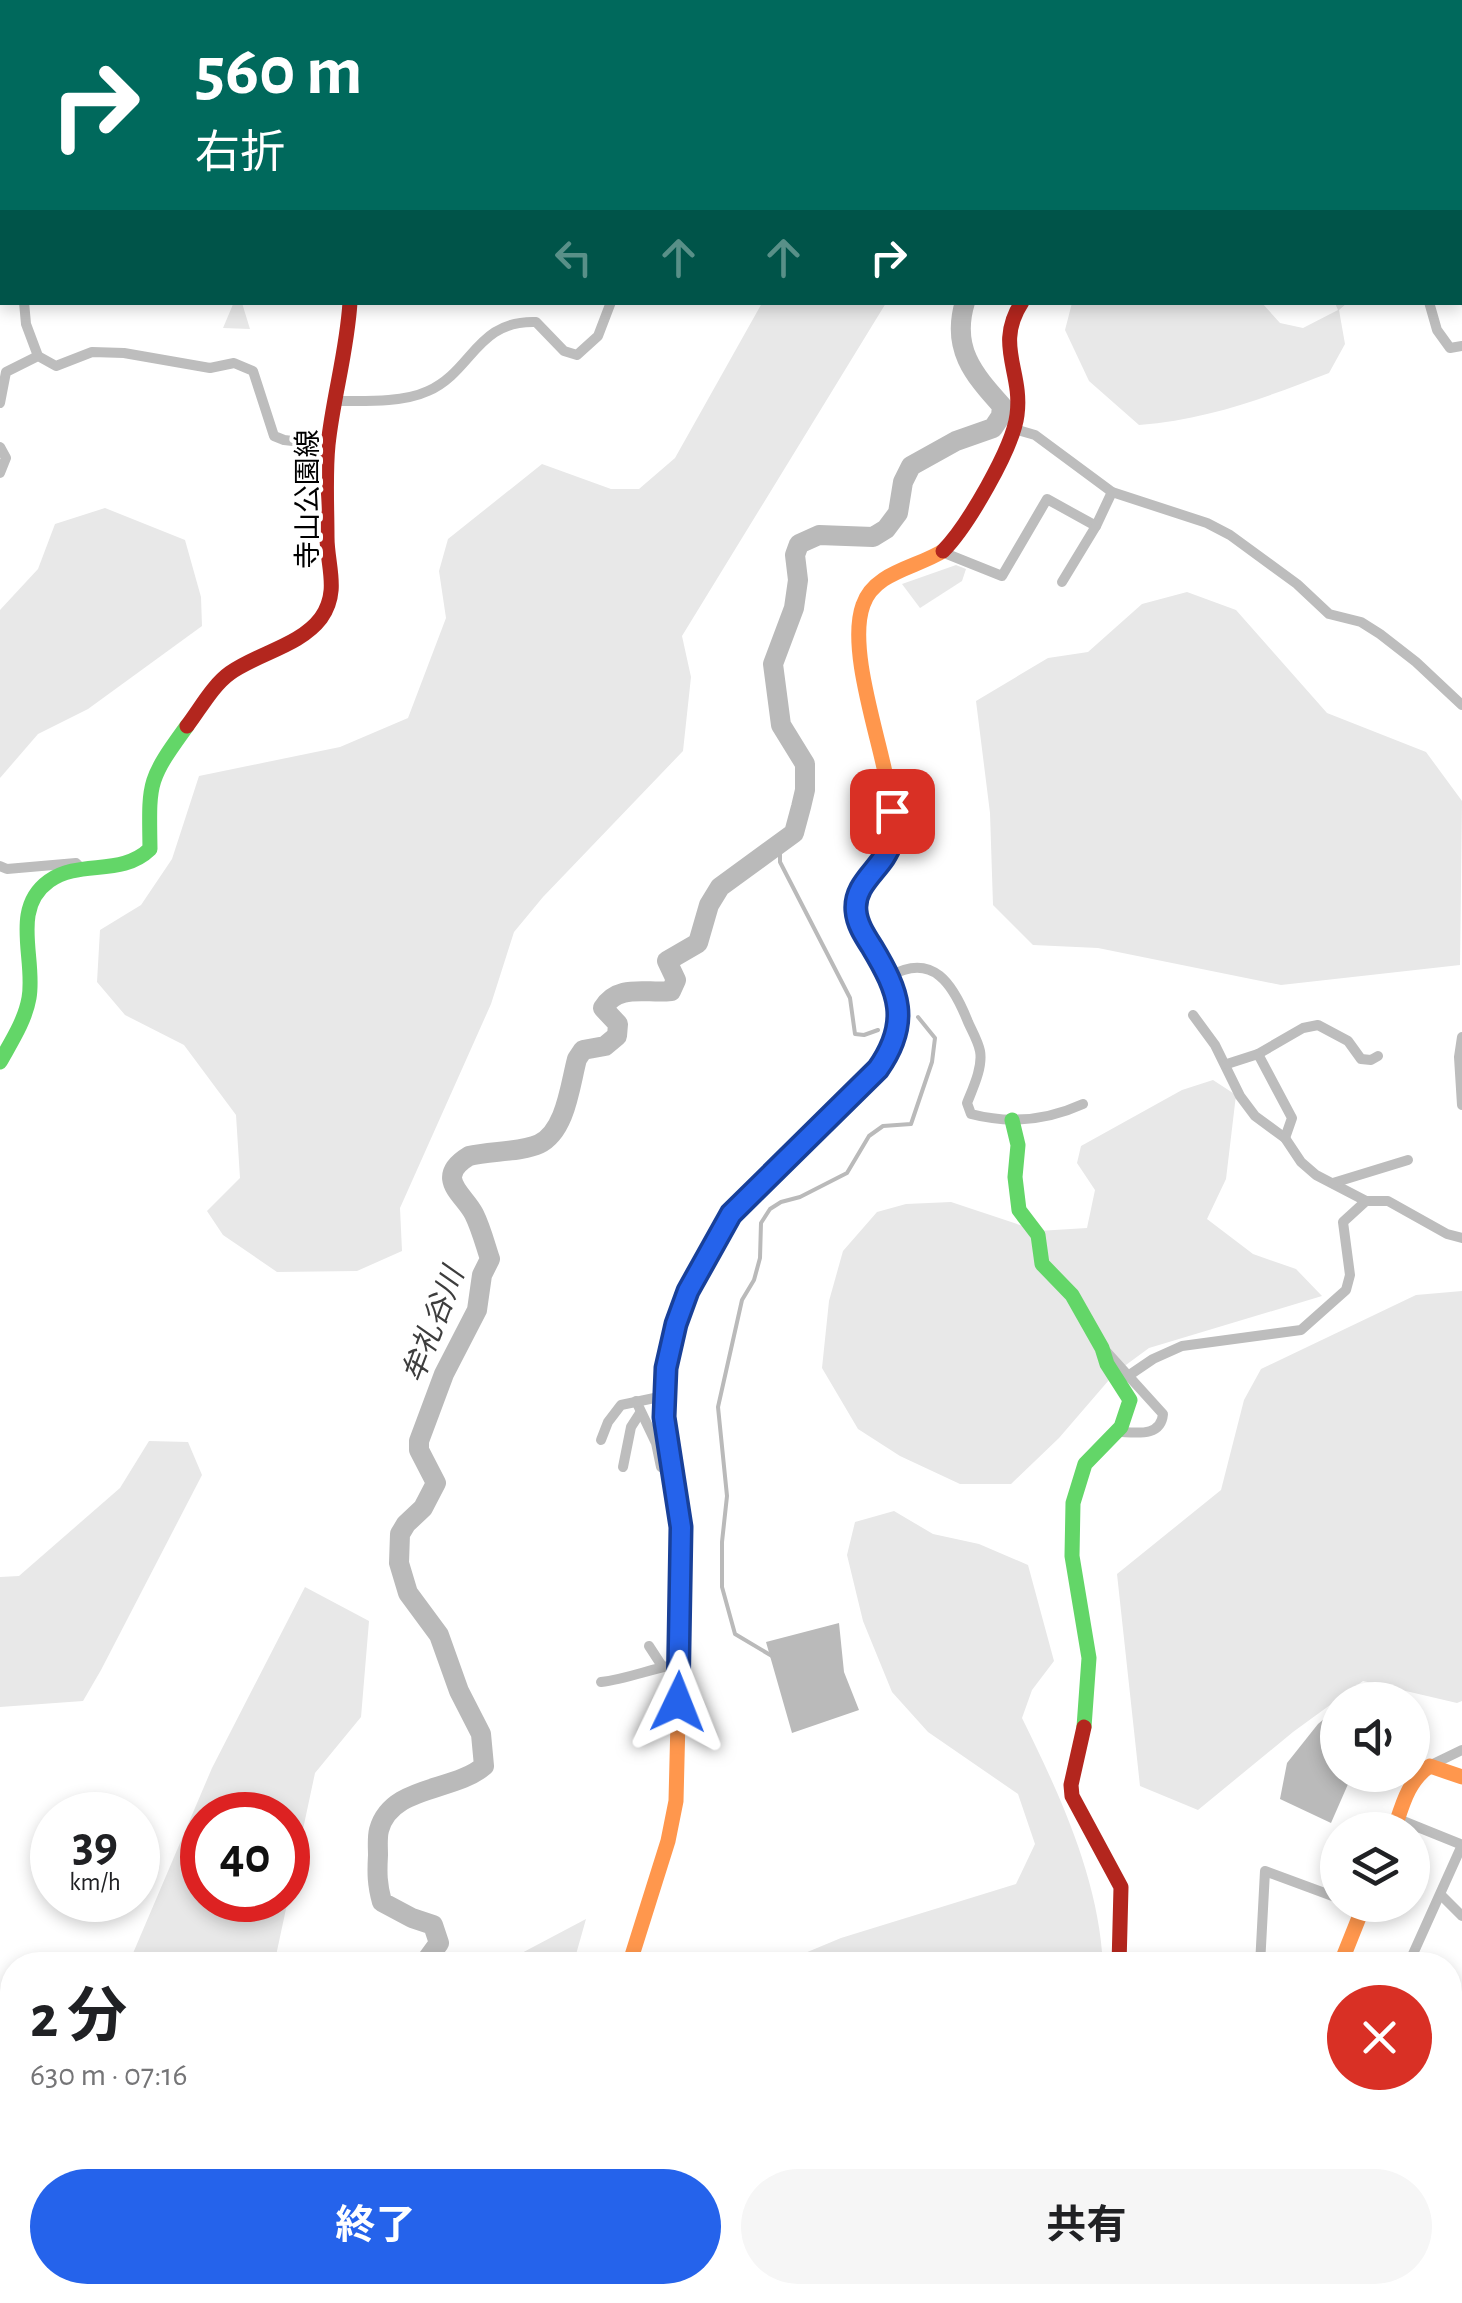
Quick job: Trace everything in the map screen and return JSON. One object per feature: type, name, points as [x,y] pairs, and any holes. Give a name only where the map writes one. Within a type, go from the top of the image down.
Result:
[{"type":"street","points":[[24,305],[26,324],[38,356],[56,366],[92,352],[159,357],[210,368],[234,363],[252,371],[274,436],[328,445]]},
{"type":"street","name":"寺山公園線","points":[[0,1062],[29,999],[29,907],[36,892],[47,882],[81,868],[130,866],[144,856],[150,848],[149,789],[156,768],[225,676],[300,637],[325,611],[333,583],[327,550],[328,445],[347,348],[350,305]]},
{"type":"street","points":[[336,401],[429,391],[494,330],[513,323],[536,322],[564,351],[577,355],[598,336],[610,305]]},
{"type":"street","points":[[633,1952],[673,1820],[682,1543],[664,1396],[676,1324],[688,1291],[722,1226],[750,1192],[866,1082],[890,1053],[898,1018],[895,988],[860,927],[856,911],[857,896],[888,850],[893,828],[860,650],[860,612],[866,598],[886,576],[930,560],[960,532],[1014,429],[1018,392],[1007,338],[1008,324],[1020,305]]},
{"type":"street","points":[[1430,305],[1436,330],[1450,348],[1462,346]]},
{"type":"street","points":[[0,403],[6,372],[38,356]]},
{"type":"street","points":[[1014,429],[1035,436],[1112,492],[1207,523],[1230,535],[1329,614],[1362,622],[1380,634],[1462,706]]},
{"type":"street","points":[[0,447],[6,458],[0,473]]},
{"type":"street","points":[[1062,582],[1112,492]]},
{"type":"street","points":[[942,552],[1002,576],[1047,499],[1096,526]]},
{"type":"street","points":[[0,866],[76,863],[81,868]]},
{"type":"street","points":[[890,976],[908,966],[929,968],[958,997],[980,1051],[980,1066],[967,1103],[971,1114],[1012,1120],[1067,1113],[1083,1104]]},
{"type":"street","points":[[1192,1015],[1226,1064],[1240,1096],[1255,1116],[1284,1138],[1302,1162],[1366,1201],[1388,1201],[1446,1234],[1462,1238]]},
{"type":"street","points":[[1226,1064],[1258,1054],[1303,1028],[1318,1025],[1348,1042],[1361,1059],[1378,1056]]},
{"type":"street","points":[[1462,1038],[1458,1057],[1462,1105]]},
{"type":"street","points":[[1258,1054],[1292,1118],[1284,1138]]},
{"type":"street","points":[[1012,1120],[1018,1145],[1015,1177],[1019,1210],[1038,1235],[1042,1264],[1072,1294],[1107,1364],[1129,1394],[1130,1408],[1122,1432],[1090,1455],[1083,1467],[1073,1503],[1070,1556],[1089,1643],[1086,1720],[1072,1796],[1121,1887],[1119,1952]]},
{"type":"street","points":[[1333,1184],[1408,1160]]},
{"type":"street","points":[[1128,1376],[1182,1346],[1301,1330],[1346,1290],[1350,1275],[1343,1222],[1366,1201]]},
{"type":"street","points":[[1102,1348],[1163,1414],[1164,1419],[1146,1434],[1122,1432]]},
{"type":"street","points":[[601,1440],[621,1405],[664,1396]]},
{"type":"street","points":[[636,1401],[656,1443],[661,1467],[672,1472]]},
{"type":"street","points":[[623,1467],[631,1426],[640,1413]]},
{"type":"street","points":[[649,1646],[662,1666]]},
{"type":"street","points":[[601,1682],[624,1680],[679,1664]]},
{"type":"street","points":[[1430,1766],[1462,1750]]},
{"type":"street","points":[[1430,1766],[1462,1778]]},
{"type":"street","points":[[1414,1952],[1461,1845],[1430,1835]]},
{"type":"street","points":[[1261,1952],[1265,1871],[1320,1891]]},
{"type":"street","points":[[1441,1895],[1462,1916]]},
{"type":"street","points":[[1345,1952],[1355,1922]]},
{"type":"shaded area","points":[[233,305],[243,305],[250,329],[223,328]]},
{"type":"shaded area","points":[[761,305],[885,305],[682,636],[691,677],[683,751],[514,932],[491,1004],[400,1208],[402,1251],[357,1271],[277,1272],[223,1235],[207,1211],[240,1178],[236,1115],[184,1045],[125,1015],[97,982],[100,930],[141,905],[172,859],[199,776],[340,747],[408,718],[446,618],[439,571],[448,539],[542,464],[611,489],[639,489],[675,458]]},
{"type":"shaded area","points":[[1071,305],[1264,305],[1280,323],[1303,328],[1338,310],[1336,305],[1345,305],[1339,310],[1345,344],[1329,373],[1213,413],[1139,425],[1089,381],[1065,330]]},
{"type":"shaded area","points":[[105,508],[185,540],[201,597],[202,626],[88,709],[38,734],[0,778],[0,610],[38,569],[55,524]]},
{"type":"shaded area","points":[[956,565],[966,569],[962,581],[920,608],[902,584]]},
{"type":"shaded area","points":[[1187,592],[1236,610],[1327,713],[1426,752],[1462,801],[1460,965],[1281,985],[1098,948],[1033,945],[993,905],[990,813],[976,701],[1048,658],[1088,652],[1142,604]]},
{"type":"shaded area","points":[[1213,1080],[1236,1095],[1226,1179],[1207,1219],[1253,1254],[1296,1269],[1322,1296],[1149,1348],[1115,1373],[1059,1438],[1011,1484],[960,1484],[900,1456],[858,1429],[822,1368],[829,1301],[843,1251],[877,1212],[906,1204],[951,1202],[1038,1231],[1087,1228],[1095,1190],[1077,1163],[1081,1146],[1182,1090]]},
{"type":"shaded area","points":[[1462,1291],[1462,1701],[1430,1697],[1430,1682],[1320,1682],[1320,1712],[1198,1810],[1140,1786],[1117,1574],[1221,1490],[1244,1400],[1261,1369],[1416,1295]]},
{"type":"shaded area","points":[[149,1441],[188,1442],[202,1475],[101,1670],[83,1701],[0,1707],[0,1577],[19,1576],[120,1488]]},
{"type":"shaded area","points":[[894,1511],[933,1534],[979,1544],[1028,1565],[1054,1661],[1032,1690],[1022,1718],[1063,1807],[1086,1869],[1102,1952],[807,1952],[1016,1884],[1035,1844],[1018,1794],[928,1732],[892,1692],[863,1621],[847,1555],[855,1522]]},
{"type":"shaded area","points":[[305,1587],[369,1621],[361,1717],[315,1773],[310,1796],[310,1792],[202,1792]]},
{"type":"shaded area","points":[[839,1623],[844,1672],[859,1710],[792,1733],[766,1642]]},
{"type":"shaded area","points":[[1318,1724],[1320,1792],[1345,1792],[1336,1812],[1320,1812],[1320,1818],[1280,1799],[1287,1763]]},
{"type":"shaded area","points":[[180,1843],[180,1922],[283,1922],[277,1952],[134,1952],[146,1922],[160,1922],[160,1890]]},
{"type":"shaded area","points":[[586,1919],[577,1952],[524,1952]]},
{"type":"waterway","name":"牟礼谷川","points":[[432,1952],[439,1943],[433,1925],[382,1902],[378,1839],[386,1815],[396,1805],[484,1766],[481,1734],[459,1691],[439,1635],[408,1593],[399,1563],[400,1534],[423,1508],[436,1483],[419,1450],[419,1441],[444,1374],[477,1310],[482,1275],[490,1259],[474,1214],[454,1186],[453,1172],[469,1156],[524,1149],[548,1138],[561,1118],[583,1050],[605,1046],[617,1036],[618,1024],[603,1008],[609,1000],[625,992],[671,991],[676,980],[667,961],[698,943],[709,905],[720,887],[794,833],[805,790],[805,764],[781,725],[773,664],[794,608],[798,580],[795,555],[799,544],[819,535],[873,537],[886,529],[898,513],[903,482],[911,466],[956,441],[993,428],[1002,406],[967,359],[961,333],[964,305]]},
{"type":"waterway","points":[[780,845],[780,862],[850,998],[855,1034],[878,1030]]},
{"type":"waterway","points":[[772,1656],[735,1634],[722,1587],[727,1496],[718,1407],[742,1300],[754,1280],[760,1258],[761,1223],[770,1209],[847,1173],[869,1136],[883,1126],[911,1124],[932,1062],[935,1038],[918,1017]]},
{"type":"traffic: fast","points":[[0,1062],[21,1023],[29,998],[27,920],[37,892],[61,874],[126,863],[150,849],[153,783],[187,726]]},
{"type":"traffic: fast","points":[[681,1308],[695,1272],[738,1207],[792,1149],[878,1069],[889,1049],[897,1014],[895,998],[862,930]]},
{"type":"traffic: fast","points":[[1012,1120],[1018,1145],[1015,1177],[1019,1210],[1038,1235],[1042,1264],[1072,1295],[1130,1400],[1121,1427],[1085,1464],[1073,1503],[1072,1556],[1089,1658],[1084,1727]]},
{"type":"traffic: slow","points":[[862,930],[858,902],[888,846],[892,810],[866,694],[859,623],[863,605],[876,585],[943,551]]},
{"type":"traffic: slow","points":[[633,1952],[668,1841],[676,1801],[682,1559],[664,1399],[670,1344],[681,1308]]},
{"type":"traffic: slow","points":[[1400,1812],[1416,1779],[1430,1766],[1462,1777]]},
{"type":"traffic: slow","points":[[1345,1952],[1357,1922]]},
{"type":"traffic: jam","points":[[187,726],[224,678],[302,636],[327,608],[331,588],[327,456],[350,305]]},
{"type":"traffic: jam","points":[[943,551],[988,486],[1014,429],[1018,399],[1010,332],[1020,305]]},
{"type":"traffic: jam","points":[[1084,1727],[1072,1796],[1121,1887],[1119,1952]]},
{"type":"route","points":[[678,1702],[681,1527],[664,1417],[670,1342],[688,1291],[731,1214],[890,1053],[898,1018],[895,988],[860,927],[856,911],[863,884],[892,842],[892,811]]}]
